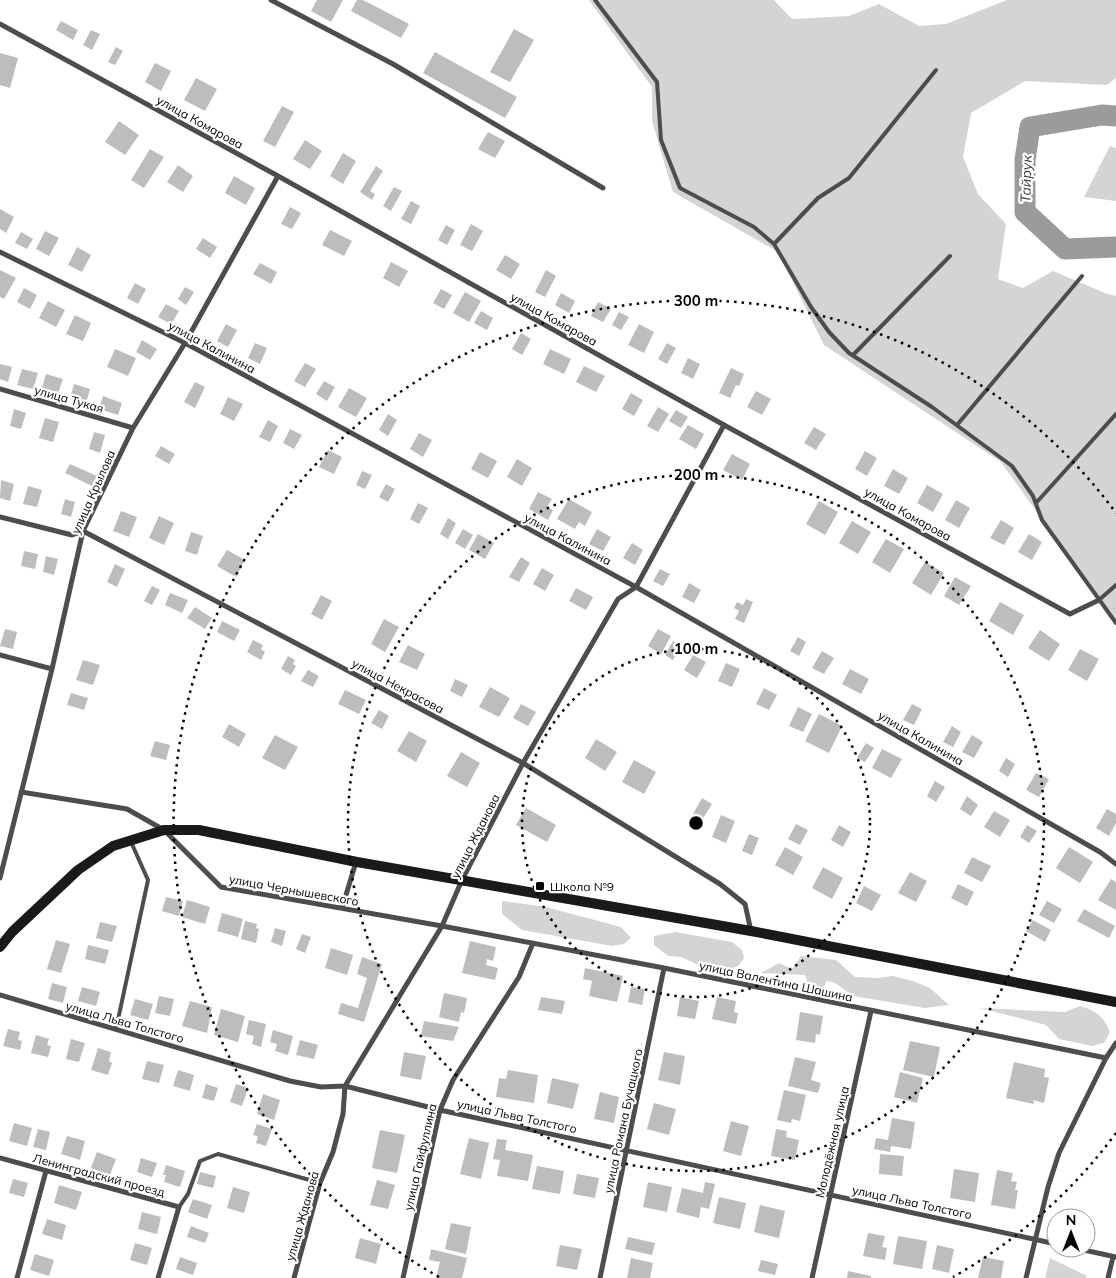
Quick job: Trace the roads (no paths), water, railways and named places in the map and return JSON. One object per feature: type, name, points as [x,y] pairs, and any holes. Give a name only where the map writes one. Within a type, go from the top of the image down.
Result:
[{"type":"street","points":[[271,0],[393,64],[603,188]]},
{"type":"street","name":"улица Комарова","points":[[0,24],[278,176],[724,425],[1070,614],[1099,600]]},
{"type":"street","name":"улица Крылова","points":[[0,878],[52,669],[83,531],[133,428],[185,344],[278,176]]},
{"type":"street","name":"улица Калинина","points":[[0,252],[185,344],[636,587],[1100,852],[1116,864]]},
{"type":"street","name":"улица Тукая","points":[[0,389],[133,428]]},
{"type":"street","name":"улица Жданова","points":[[294,1278],[320,1182],[336,1143],[343,1114],[345,1086],[442,926],[462,880],[523,763],[618,599],[636,587],[724,425]]},
{"type":"street","name":"улица Некрасова","points":[[0,517],[72,535],[83,531],[523,763],[720,884],[745,904],[751,931]]},
{"type":"street","points":[[0,655],[52,669]]},
{"type":"street","name":"улица Чернышевского","points":[[22,792],[127,809],[164,830],[221,887],[442,926]]},
{"type":"street","points":[[0,947],[12,932],[78,870],[113,846],[164,830],[199,830],[356,862],[751,931],[1116,1002]]},
{"type":"street","points":[[342,908],[356,862]]},
{"type":"street","name":"улица Валентина Шашина","points":[[442,926],[664,968],[1106,1058]]},
{"type":"street","name":"улица Гайфуллина","points":[[403,1278],[440,1110],[453,1080],[519,977],[533,943]]},
{"type":"street","name":"улица Романа Бучацкого","points":[[600,1278],[664,968]]},
{"type":"street","name":"улица Льва Толстого","points":[[0,995],[290,1081],[321,1087],[345,1086],[440,1110],[1046,1242]]},
{"type":"street","name":"Молодёжная улица","points":[[812,1278],[871,1011]]},
{"type":"street","points":[[1026,1278],[1034,1239],[1059,1153],[1106,1058],[1116,1043]]},
{"type":"street","name":"Ленинградский проезд","points":[[0,1158],[179,1207],[158,1278]]},
{"type":"street","points":[[17,1278],[46,1172]]},
{"type":"street","points":[[1096,1253],[1115,1257],[1108,1278]]},
{"type":"lane","points":[[595,0],[658,82],[661,140],[680,188],[754,227],[774,244],[811,307],[829,332],[853,355],[957,425],[1012,466],[1033,496],[1042,520],[1116,623]]},
{"type":"lane","points":[[774,244],[818,198],[849,178],[936,70]]},
{"type":"lane","points":[[853,355],[950,256]]},
{"type":"lane","points":[[957,425],[1082,276]]},
{"type":"lane","points":[[1036,503],[1116,414]]},
{"type":"lane","points":[[1099,600],[1116,584]]},
{"type":"lane","points":[[116,1030],[148,880],[130,840]]},
{"type":"lane","points":[[179,1207],[188,1194],[200,1161],[218,1154],[320,1182]]},
{"type":"waterway","name":"Тайрук","points":[[1116,116],[1102,115],[1030,127],[1025,160],[1025,212],[1065,249],[1116,247]]},
{"type":"place","name":"Школа №9","points":[[540,886]]}]
